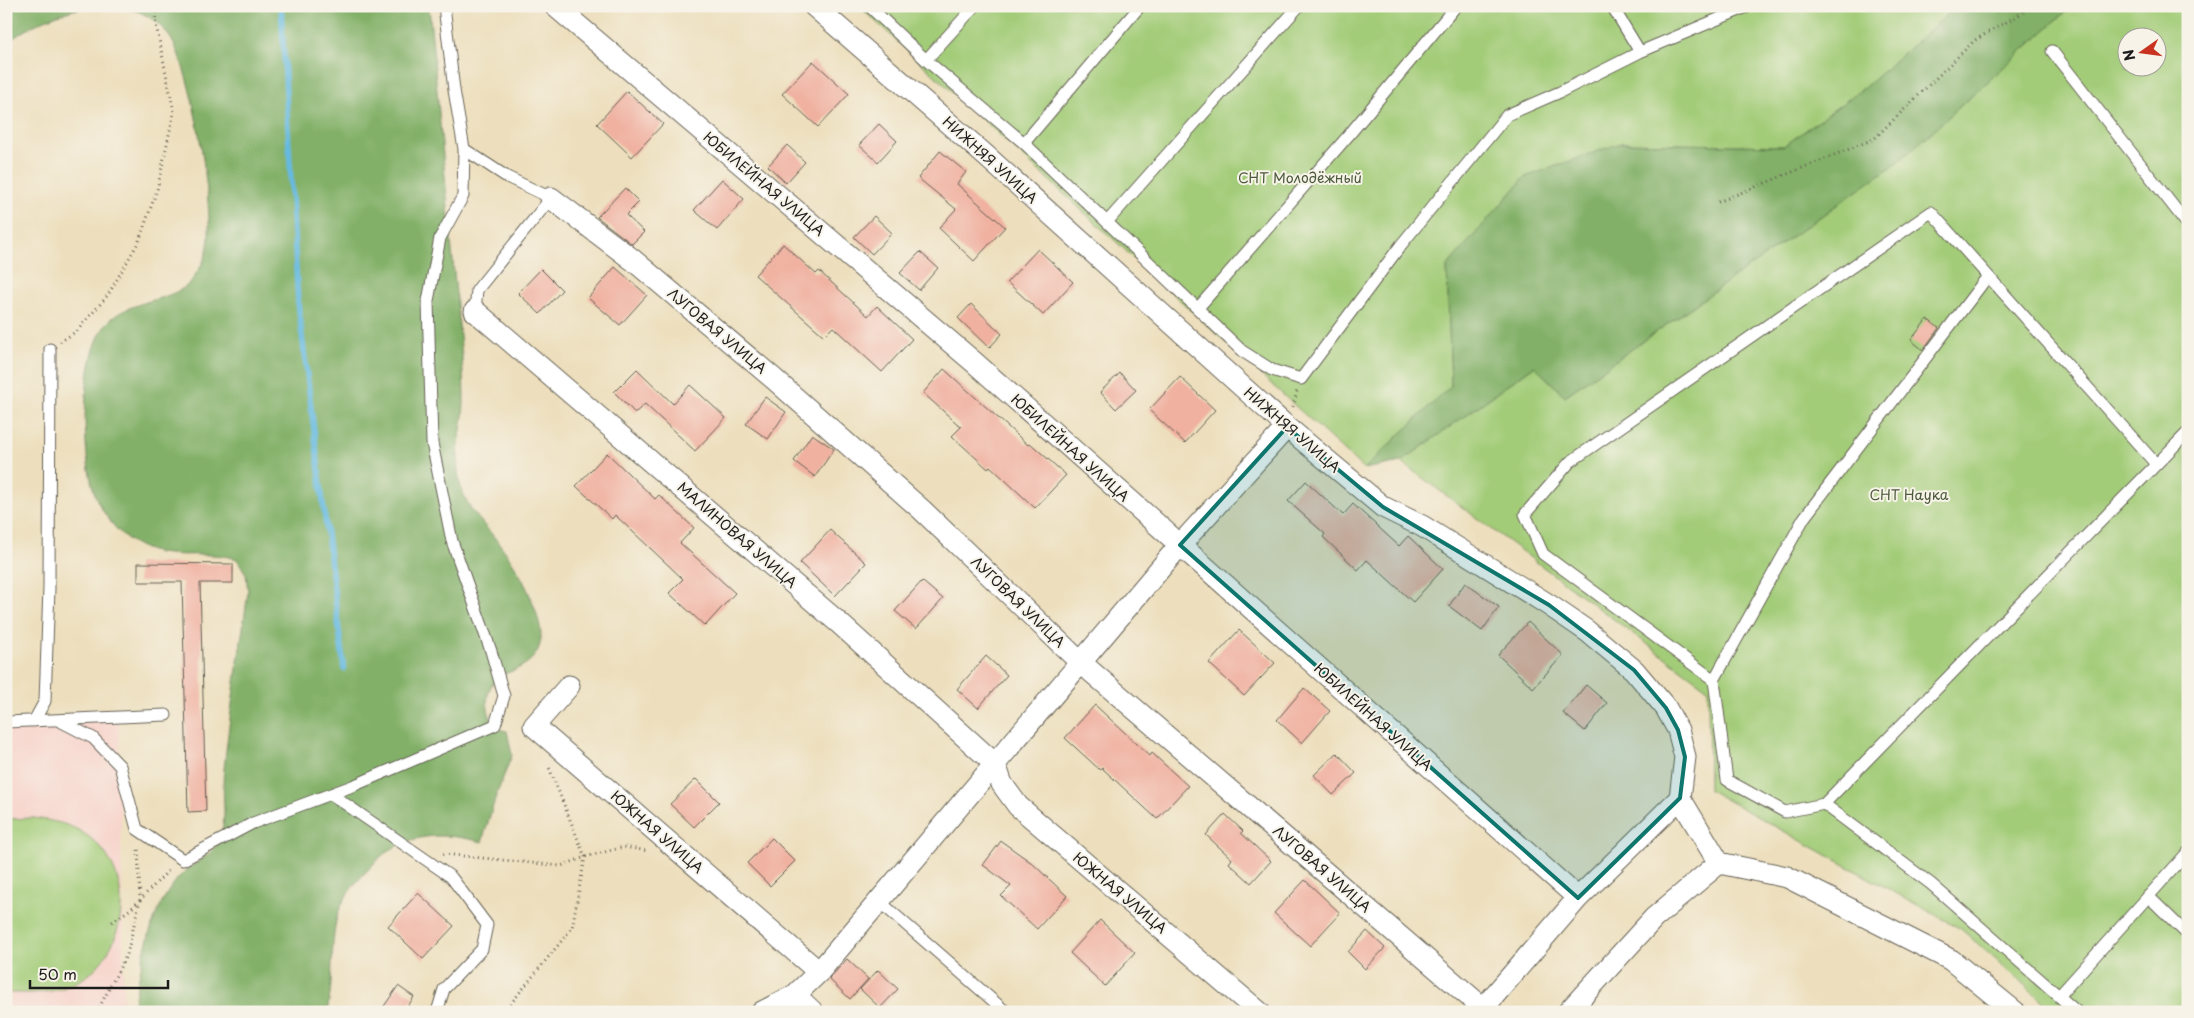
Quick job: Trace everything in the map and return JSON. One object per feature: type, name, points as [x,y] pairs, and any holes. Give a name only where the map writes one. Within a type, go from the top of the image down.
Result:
[{"type":"street","name":"ЮБИЛЕЙНАЯ УЛИЦА","points":[[555,6],[975,363],[1578,898]]},
{"type":"street","name":"НИЖНЯЯ УЛИЦА","points":[[814,6],[992,161],[1287,427],[1383,507],[1422,526],[1549,605],[1587,631],[1634,670],[1666,708],[1683,745],[1685,768],[1680,798]]},
{"type":"street","name":"ЛУГОВАЯ УЛИЦА","points":[[551,198],[633,260],[774,379],[922,510],[1080,662],[1481,1010]]},
{"type":"street","name":"МАЛИНОВАЯ УЛИЦА","points":[[475,311],[840,623],[995,764]]},
{"type":"street","points":[[762,1012],[795,995],[819,972],[1180,545],[1287,427]]},
{"type":"street","name":"ЮЖНАЯ УЛИЦА","points":[[569,686],[534,726],[819,972]]},
{"type":"street","name":"ЮЖНАЯ УЛИЦА","points":[[995,764],[1002,784],[1018,806],[1259,1012]]},
{"type":"street","points":[[1481,1010],[1578,898],[1680,798],[1719,863],[1787,877],[1951,960],[2015,1012]]},
{"type":"street","points":[[1568,1012],[1654,918],[1719,863]]},
{"type":"street","points":[[795,995],[813,1012]]},
{"type":"lane","points":[[58,720],[93,738],[120,766],[137,829],[183,860],[253,823],[331,794],[494,725],[504,696],[491,651],[452,541],[432,443],[428,301],[440,238],[464,196],[464,149],[454,90],[444,6]]},
{"type":"lane","points":[[870,6],[926,60],[1024,142],[1242,351],[1272,370],[1301,379],[1401,245],[1508,115],[1560,92],[1640,52],[1748,6]]},
{"type":"lane","points":[[926,60],[974,6]]},
{"type":"lane","points":[[1024,142],[1140,6]]},
{"type":"lane","points":[[1107,222],[1299,6]]},
{"type":"lane","points":[[1198,308],[1348,136],[1456,6]]},
{"type":"lane","points":[[1612,6],[1640,52]]},
{"type":"lane","points":[[2052,51],[2188,225]]},
{"type":"lane","points":[[464,149],[507,177],[551,198],[477,290],[475,311]]},
{"type":"lane","points":[[1714,680],[1543,554],[1525,514],[1570,462],[1931,212],[2156,464]]},
{"type":"lane","points":[[1988,276],[1804,518],[1714,680],[1727,780],[1785,812],[1824,804],[2188,432]]},
{"type":"lane","points":[[34,721],[45,702],[49,588],[50,349]]},
{"type":"lane","points":[[6,722],[166,715]]},
{"type":"lane","points":[[331,794],[451,877],[486,925],[482,949],[444,989],[437,1012]]},
{"type":"lane","points":[[1824,804],[1931,884],[2077,1012]]},
{"type":"lane","points":[[2059,996],[2188,852]]},
{"type":"lane","points":[[2148,896],[2188,935]]},
{"type":"lane","points":[[880,901],[1006,1012]]},
{"type":"path","points":[[50,349],[77,330],[108,295],[139,241],[157,190],[174,112],[155,20],[158,6]]},
{"type":"path","points":[[1718,202],[1874,139],[1975,40],[2034,6]]},
{"type":"path","points":[[1287,427],[1301,379]]},
{"type":"path","points":[[504,1012],[572,928],[585,857],[546,760]]},
{"type":"path","points":[[97,1012],[127,954],[140,900],[137,829]]},
{"type":"path","points":[[414,852],[561,866],[585,857],[624,847],[651,852]]},
{"type":"path","points":[[112,922],[140,900],[168,870],[183,860]]},
{"type":"highlighted area","points":[[1287,427],[1383,507],[1549,605],[1634,670],[1666,708],[1678,730],[1685,757],[1680,798],[1578,898],[1180,545]]},
{"type":"shaded area","points":[[119,718],[124,1006],[61,1011],[6,1012],[6,724]]},
{"type":"green space","points":[[6,6],[92,6],[69,11],[47,19],[6,43]]},
{"type":"green space","points":[[115,6],[429,6],[462,363],[464,403],[458,471],[466,500],[505,551],[523,580],[536,611],[541,638],[538,651],[529,662],[500,677],[493,683],[490,689],[487,703],[490,717],[497,729],[507,731],[512,755],[496,796],[482,842],[444,836],[419,838],[395,847],[384,854],[360,878],[344,901],[336,921],[331,989],[327,1012],[132,1012],[147,941],[168,891],[184,872],[217,845],[220,838],[224,821],[224,769],[248,592],[246,574],[237,559],[213,555],[175,555],[151,551],[132,542],[120,533],[106,515],[98,502],[92,484],[88,461],[85,407],[93,354],[100,334],[111,319],[120,313],[171,294],[188,285],[204,261],[209,238],[207,189],[198,129],[192,99],[176,49],[167,33],[156,22],[137,11]]},
{"type":"green space","name":"СНТ Молодёжный","points":[[859,6],[1957,6],[1864,88],[1784,146],[1621,143],[1447,266],[1451,386],[1364,469]]},
{"type":"green space","points":[[1957,6],[2072,6],[1898,162],[1565,396],[1534,366],[1401,462],[1364,469],[1451,386],[1447,266],[1525,177],[1621,143],[1784,146],[1864,88]]},
{"type":"green space","name":"СНТ Наука","points":[[2072,6],[2188,6],[2188,1012],[2055,1012],[1961,929],[1709,790],[1708,689],[1401,462],[1534,366],[1565,396],[1898,162]]},
{"type":"green space","points":[[34,818],[73,827],[85,834],[103,851],[115,871],[120,894],[120,917],[114,940],[102,960],[85,977],[56,990],[35,993],[6,993],[6,819]]},
{"type":"building","points":[[813,61],[849,94],[818,127],[782,94]]},
{"type":"building","points":[[627,91],[663,124],[632,157],[597,124]]},
{"type":"building","points":[[879,124],[897,141],[878,162],[859,145]]},
{"type":"building","points":[[787,145],[805,162],[786,183],[768,166]]},
{"type":"building","points":[[940,151],[966,172],[957,184],[1005,227],[974,261],[939,228],[956,209],[918,178]]},
{"type":"building","points":[[722,179],[744,199],[717,230],[694,210]]},
{"type":"building","points":[[625,188],[639,202],[626,215],[644,232],[632,244],[597,217]]},
{"type":"building","points":[[874,216],[892,233],[872,254],[854,237]]},
{"type":"building","points":[[783,244],[816,274],[819,271],[868,316],[877,306],[912,339],[882,372],[833,327],[824,336],[755,275]]},
{"type":"building","points":[[1038,249],[1073,282],[1043,315],[1007,282]]},
{"type":"building","points":[[920,252],[938,268],[919,290],[900,273]]},
{"type":"building","points":[[615,267],[647,295],[620,325],[588,298]]},
{"type":"building","points":[[541,269],[562,290],[540,314],[518,293]]},
{"type":"building","points":[[971,304],[1002,334],[989,348],[958,318]]},
{"type":"building","points":[[1927,319],[1939,328],[1923,350],[1911,340]]},
{"type":"building","points":[[637,369],[673,404],[690,385],[726,418],[695,451],[645,404],[635,413],[614,392]]},
{"type":"building","points":[[944,369],[1028,445],[1030,443],[1066,475],[1035,508],[990,466],[988,469],[952,436],[961,427],[923,393]]},
{"type":"building","points":[[1120,373],[1136,390],[1116,409],[1100,392]]},
{"type":"building","points":[[1180,377],[1215,410],[1185,443],[1149,410]]},
{"type":"building","points":[[765,397],[786,412],[768,439],[746,424]]},
{"type":"building","points":[[812,434],[834,449],[815,477],[794,461]]},
{"type":"building","points":[[607,453],[655,499],[659,495],[694,528],[680,543],[735,593],[705,626],[669,593],[683,579],[615,515],[612,519],[576,486]]},
{"type":"building","points":[[1306,481],[1343,515],[1353,504],[1399,546],[1408,536],[1443,569],[1413,602],[1367,560],[1358,570],[1323,537],[1325,534],[1288,501]]},
{"type":"building","points":[[830,530],[866,563],[835,596],[800,563]]},
{"type":"building","points":[[138,563],[233,564],[233,583],[200,583],[206,811],[188,812],[182,582],[138,582]]},
{"type":"building","points":[[922,581],[943,599],[916,629],[895,611]]},
{"type":"building","points":[[1465,583],[1499,607],[1482,631],[1449,606]]},
{"type":"building","points":[[1528,622],[1563,655],[1533,688],[1498,655]]},
{"type":"building","points":[[1239,630],[1275,663],[1244,696],[1209,663]]},
{"type":"building","points":[[986,656],[1007,675],[978,708],[957,689]]},
{"type":"building","points":[[1586,685],[1607,703],[1585,731],[1563,713]]},
{"type":"building","points":[[1304,688],[1330,711],[1302,743],[1277,720]]},
{"type":"building","points":[[1095,705],[1150,756],[1152,753],[1188,786],[1157,819],[1102,768],[1100,770],[1065,738]]},
{"type":"building","points":[[1337,753],[1356,773],[1333,795],[1314,775]]},
{"type":"building","points":[[696,779],[719,802],[694,827],[670,804]]},
{"type":"building","points":[[1225,814],[1243,831],[1241,833],[1271,861],[1251,883],[1229,863],[1232,859],[1206,835]]},
{"type":"building","points":[[772,838],[795,861],[770,886],[747,863]]},
{"type":"building","points":[[1001,841],[1032,863],[1067,896],[1037,929],[1001,896],[1011,886],[983,865]]},
{"type":"building","points":[[1305,880],[1340,913],[1310,946],[1274,913]]},
{"type":"building","points":[[418,893],[454,926],[423,959],[388,926]]},
{"type":"building","points":[[1100,920],[1135,953],[1105,986],[1070,953]]},
{"type":"building","points":[[1367,931],[1385,948],[1365,969],[1348,952]]},
{"type":"building","points":[[847,959],[868,979],[850,999],[829,979]]},
{"type":"building","points":[[878,970],[898,989],[880,1008],[860,989]]},
{"type":"building","points":[[398,986],[414,997],[404,1012],[380,1012]]},
{"type":"waterway","points":[[281,6],[298,303],[344,669]]}]
